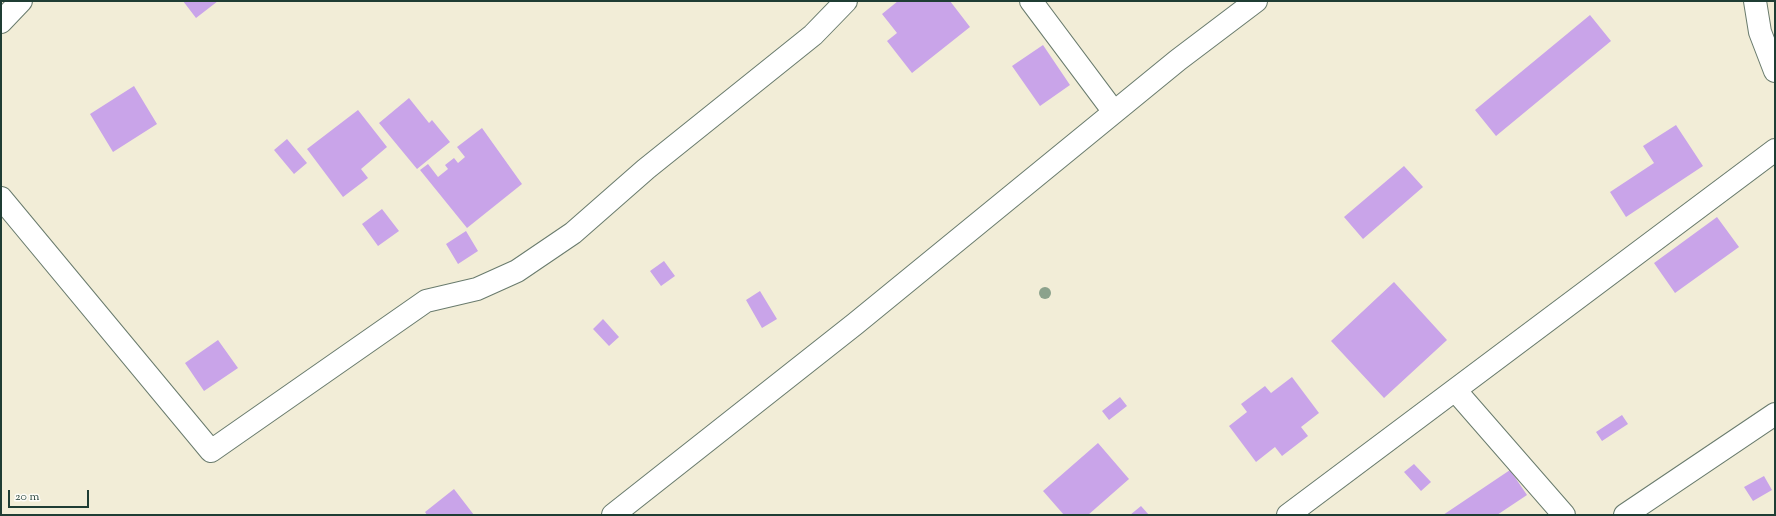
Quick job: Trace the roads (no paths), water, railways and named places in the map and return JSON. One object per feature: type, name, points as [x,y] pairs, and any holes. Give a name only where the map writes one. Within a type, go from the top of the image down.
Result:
[{"type":"street","points":[[1,22],[21,1]]},
{"type":"street","points":[[1,198],[211,451],[426,301],[477,289],[517,271],[573,233],[646,169],[813,35],[846,1]]},
{"type":"street","points":[[1031,1],[1114,112]]},
{"type":"street","points":[[613,515],[855,324],[1178,60],[1256,1]]},
{"type":"street","points":[[1755,1],[1760,32],[1775,71]]},
{"type":"street","points":[[1288,515],[1775,150]]},
{"type":"street","points":[[1455,390],[1564,515]]},
{"type":"street","points":[[1625,515],[1775,414]]}]
